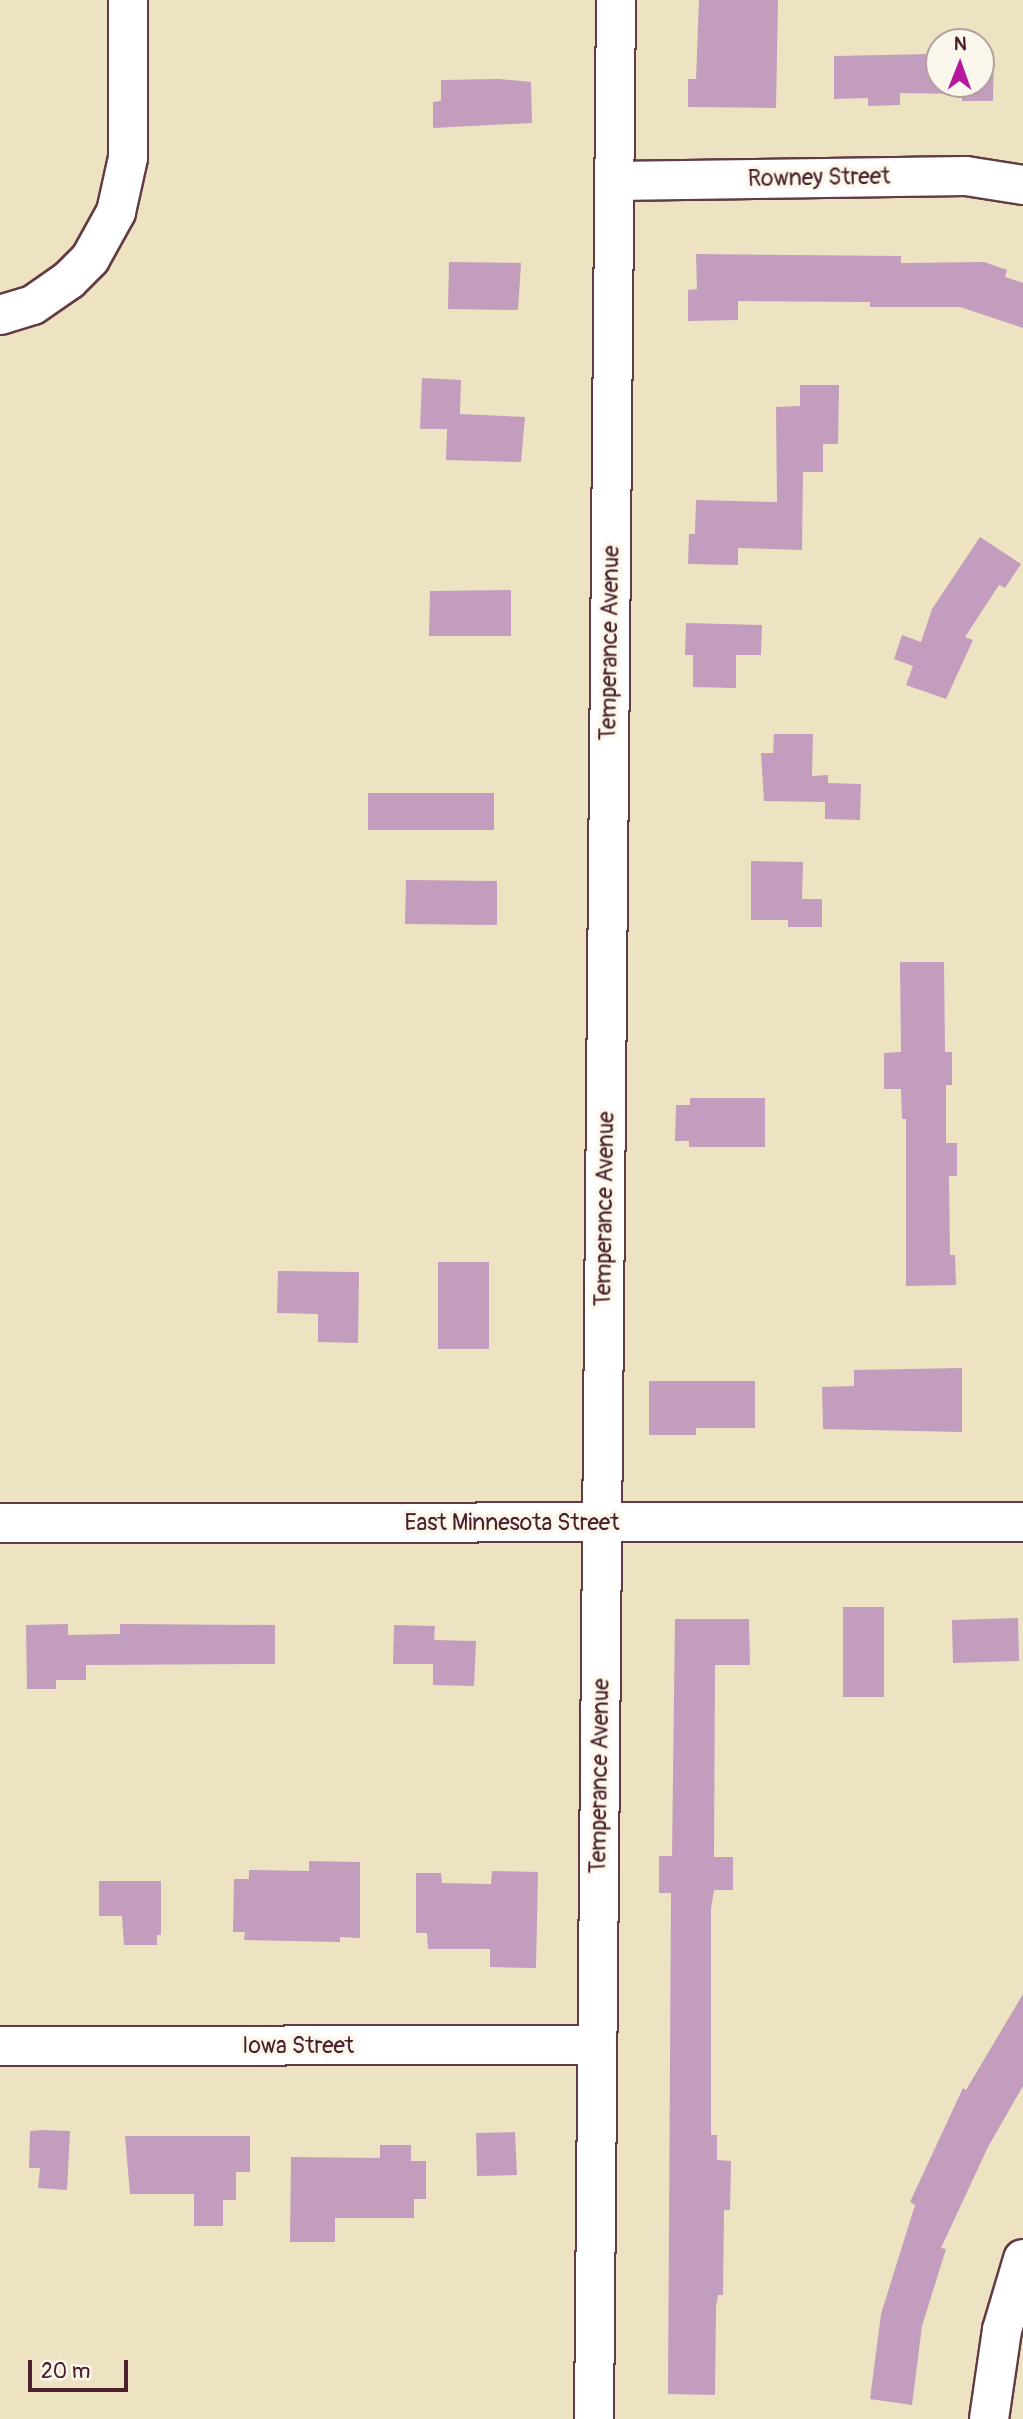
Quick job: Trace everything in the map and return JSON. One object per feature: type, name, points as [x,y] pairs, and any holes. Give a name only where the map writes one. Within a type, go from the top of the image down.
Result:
[{"type":"street","points":[[0,316],[46,297],[90,259],[116,212],[127,168],[128,0]]},
{"type":"street","name":"Temperance Avenue","points":[[594,2419],[616,0]]},
{"type":"street","name":"Rowney Street","points":[[614,181],[966,176],[1023,185]]},
{"type":"street","name":"East Minnesota Street","points":[[0,1523],[1023,1522]]},
{"type":"street","name":"Iowa Street","points":[[0,2046],[597,2045]]},
{"type":"street","points":[[989,2419],[998,2350],[1023,2259]]},
{"type":"building","points":[[699,0],[778,0],[776,108],[688,107],[688,79],[696,79]]},
{"type":"building","points":[[925,54],[925,93],[900,93],[900,105],[868,106],[868,98],[834,99],[834,56]]},
{"type":"building","points":[[499,79],[531,82],[532,123],[433,128],[433,102],[441,101],[441,80]]},
{"type":"building","points":[[962,98],[993,98],[993,101],[962,101]]},
{"type":"building","points":[[696,254],[901,256],[901,263],[984,262],[1007,270],[1005,277],[1023,283],[1023,328],[960,307],[870,307],[870,302],[738,301],[738,320],[688,321],[688,290],[697,289]]},
{"type":"building","points":[[449,262],[521,263],[518,310],[448,309]]},
{"type":"building","points":[[422,378],[461,380],[460,414],[525,417],[521,462],[446,460],[447,429],[420,429]]},
{"type":"building","points":[[800,385],[839,385],[838,444],[823,444],[823,472],[803,472],[802,550],[738,548],[738,565],[688,564],[689,534],[695,534],[696,500],[777,502],[776,407],[800,406]]},
{"type":"building","points":[[980,537],[1021,564],[1005,588],[999,585],[965,637],[973,640],[946,699],[906,685],[913,666],[894,659],[902,635],[921,642],[932,609]]},
{"type":"building","points":[[511,590],[511,636],[429,636],[430,591]]},
{"type":"building","points":[[686,623],[762,625],[761,655],[736,655],[736,688],[693,687],[693,655],[685,655]]},
{"type":"building","points":[[774,734],[813,734],[812,776],[828,775],[828,783],[861,784],[860,820],[825,819],[825,802],[764,801],[761,753],[773,753]]},
{"type":"building","points":[[368,793],[494,793],[494,830],[368,830]]},
{"type":"building","points":[[751,861],[803,862],[802,899],[822,899],[822,927],[788,927],[788,920],[751,920]]},
{"type":"building","points":[[406,880],[497,881],[497,925],[405,924]]},
{"type":"building","points":[[900,962],[944,962],[945,1052],[952,1052],[952,1085],[946,1085],[946,1143],[957,1143],[957,1176],[949,1176],[950,1255],[955,1255],[956,1285],[906,1286],[906,1119],[902,1119],[901,1089],[884,1089],[884,1053],[901,1052]]},
{"type":"building","points":[[690,1098],[765,1098],[765,1147],[689,1147],[689,1141],[675,1141],[676,1105],[690,1105]]},
{"type":"building","points":[[438,1262],[489,1262],[489,1349],[438,1349]]},
{"type":"building","points":[[278,1271],[359,1272],[358,1343],[318,1342],[318,1314],[277,1313]]},
{"type":"building","points":[[962,1368],[962,1432],[823,1429],[822,1387],[854,1386],[854,1370]]},
{"type":"building","points":[[649,1381],[755,1381],[755,1428],[696,1428],[696,1435],[649,1435]]},
{"type":"building","points":[[843,1607],[884,1607],[884,1697],[843,1697]]},
{"type":"building","points":[[1018,1618],[1019,1661],[953,1663],[952,1620]]},
{"type":"building","points":[[675,1619],[749,1619],[750,1665],[715,1665],[714,1857],[733,1857],[733,1890],[714,1890],[711,1909],[711,2135],[717,2135],[717,2160],[731,2161],[730,2210],[724,2210],[723,2295],[718,2295],[716,2307],[715,2395],[668,2394],[671,1893],[659,1893],[659,1856],[672,1856]]},
{"type":"building","points":[[68,1624],[68,1635],[120,1634],[120,1624],[275,1625],[275,1664],[86,1665],[86,1680],[56,1680],[56,1689],[27,1689],[26,1625]]},
{"type":"building","points":[[394,1625],[435,1626],[434,1640],[476,1641],[474,1686],[433,1685],[433,1664],[393,1664]]},
{"type":"building","points":[[309,1861],[360,1862],[360,1938],[340,1937],[340,1942],[244,1940],[245,1932],[233,1932],[234,1879],[249,1879],[249,1870],[309,1871]]},
{"type":"building","points":[[492,1871],[538,1872],[536,1968],[490,1967],[490,1949],[428,1949],[427,1933],[416,1933],[416,1873],[441,1873],[442,1883],[491,1884]]},
{"type":"building","points":[[99,1881],[161,1881],[161,1935],[157,1935],[157,1945],[124,1945],[122,1916],[99,1916]]},
{"type":"building","points":[[1023,1994],[1023,2086],[988,2147],[941,2248],[946,2249],[922,2326],[912,2405],[870,2399],[881,2314],[915,2205],[910,2202],[963,2088],[966,2090]]},
{"type":"building","points":[[30,2131],[70,2131],[67,2190],[38,2188],[40,2168],[29,2168]]},
{"type":"building","points":[[515,2132],[517,2175],[477,2176],[476,2133]]},
{"type":"building","points":[[125,2136],[250,2136],[250,2172],[236,2172],[236,2200],[223,2200],[223,2226],[194,2226],[194,2194],[130,2194]]},
{"type":"building","points":[[380,2145],[411,2145],[411,2161],[426,2161],[426,2199],[414,2199],[414,2218],[335,2218],[335,2242],[290,2242],[291,2157],[380,2158]]}]
